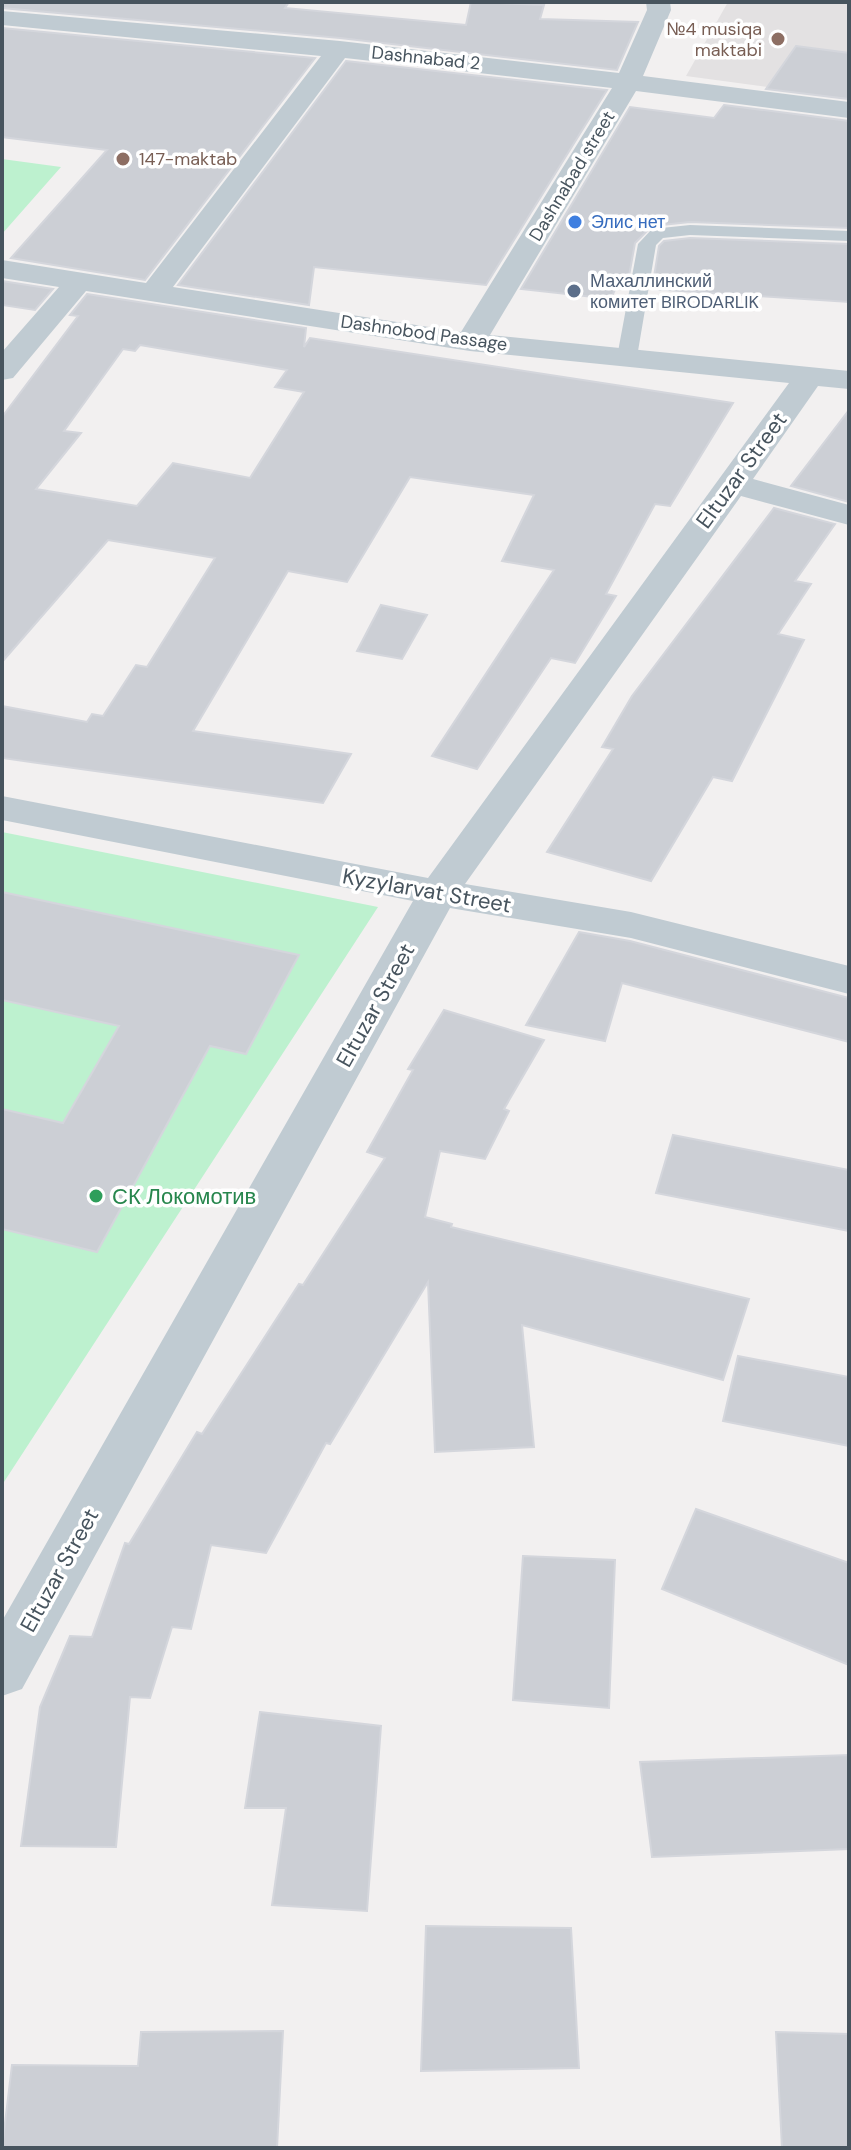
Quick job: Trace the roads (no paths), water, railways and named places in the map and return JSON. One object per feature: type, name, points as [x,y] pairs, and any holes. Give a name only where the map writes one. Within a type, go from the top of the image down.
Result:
[{"type":"street","name":"Dashnabad street","points":[[470,342],[570,182],[629,80],[659,10],[658,2]]},
{"type":"street","name":"Dashnabad 2","points":[[2,18],[340,48],[629,80],[849,110]]},
{"type":"street","points":[[153,293],[340,48]]},
{"type":"street","name":"Dashnobod Passage","points":[[2,269],[470,342],[829,378]]},
{"type":"street","points":[[2,371],[79,281]]},
{"type":"street","name":"Eltuzar Street","points":[[2,1672],[438,893],[731,483],[829,378]]},
{"type":"street","points":[[731,483],[849,515]]},
{"type":"street","name":"Kyzylarvat Street","points":[[2,808],[438,893],[631,925],[849,980]]},
{"type":"lane","points":[[627,357],[647,244],[658,233],[690,230],[849,236]]},
{"type":"place","name":"№4 musiqa maktabi","points":[[778,39]]},
{"type":"place","name":"147-maktab","points":[[123,159]]},
{"type":"place","name":"Элис нет","points":[[575,222]]},
{"type":"place","name":"Махаллинский комитет BIRODARLIK","points":[[574,291]]},
{"type":"place","name":"СК Локомотив","points":[[96,1196]]}]
